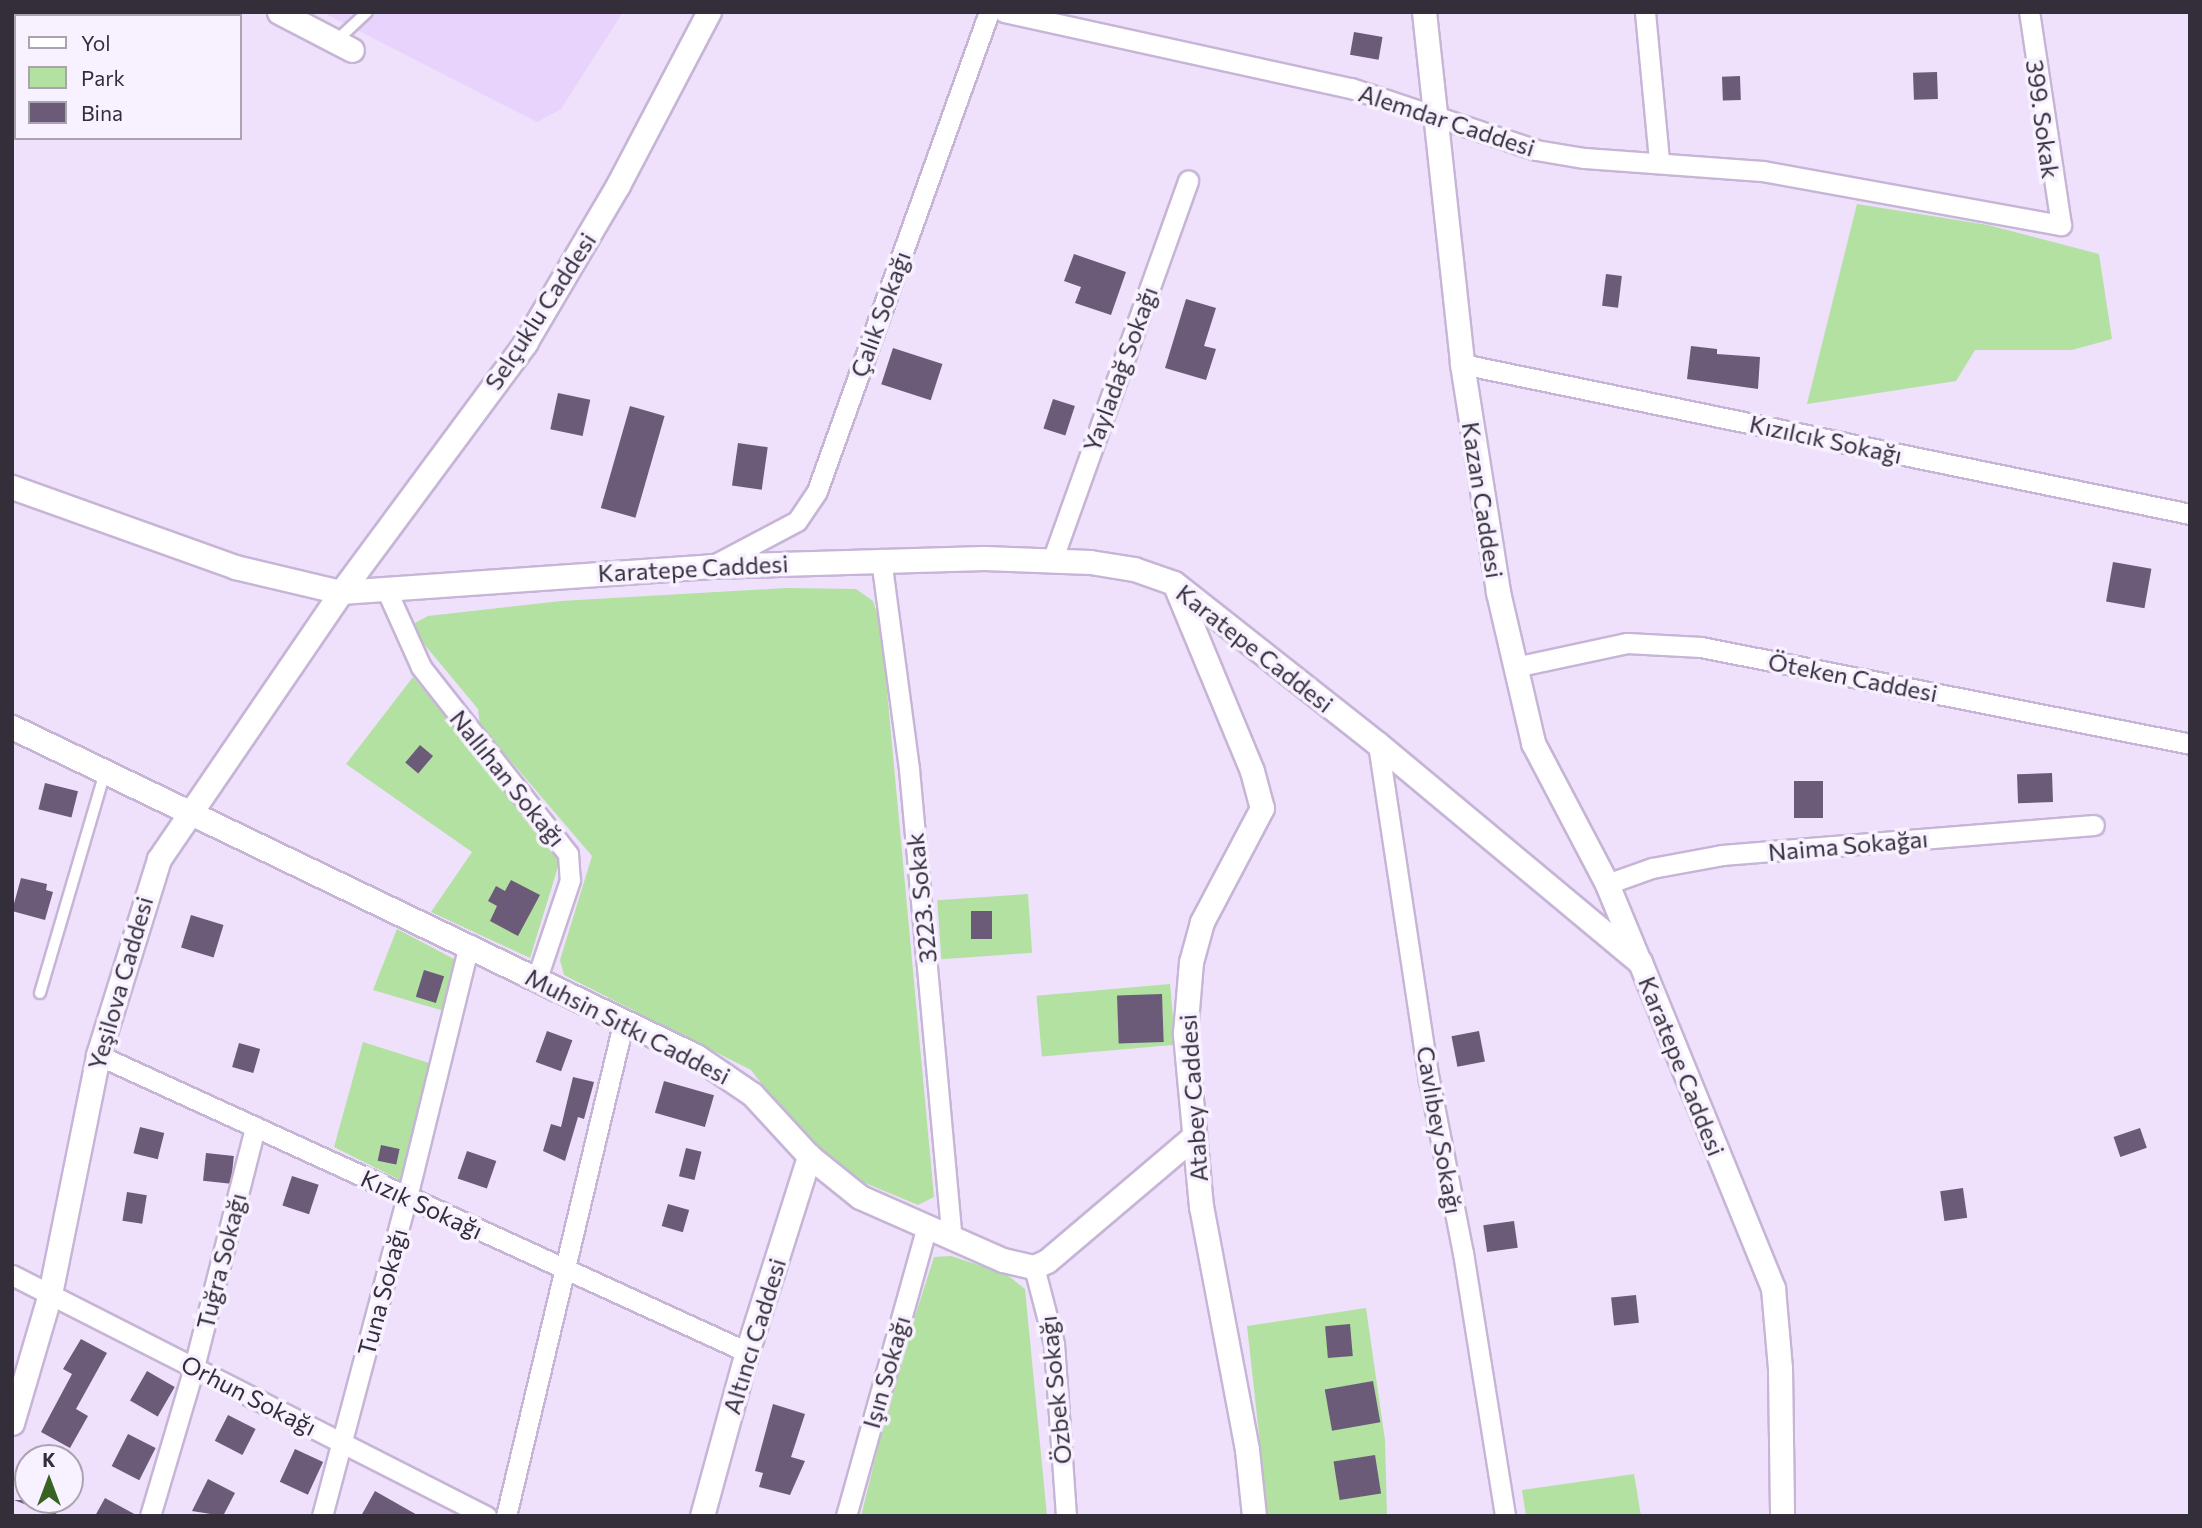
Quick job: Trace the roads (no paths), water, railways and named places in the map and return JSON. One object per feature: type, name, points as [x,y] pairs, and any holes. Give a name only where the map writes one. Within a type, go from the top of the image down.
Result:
[{"type":"street","points":[[279,12],[344,45]]},
{"type":"street","name":"Selçuklu Caddesi","points":[[341,592],[525,343],[618,185],[709,12]]},
{"type":"street","name":"Çalık Sokağı","points":[[711,566],[785,529],[809,507],[989,12]]},
{"type":"street","name":"Alemdar Caddesi","points":[[1004,12],[1289,73],[1435,116],[1536,150],[1584,158],[1658,161],[1763,171],[2060,225]]},
{"type":"street","name":"Kazan Caddesi","points":[[1424,12],[1477,483],[1515,667],[1533,743],[1607,884],[1640,962]]},
{"type":"street","points":[[1645,12],[1658,161]]},
{"type":"street","name":"399. Sokak","points":[[2029,12],[2060,225]]},
{"type":"street","name":"Yayladağ Sokağı","points":[[1053,558],[1188,180]]},
{"type":"street","name":"Kızılcık Sokağı","points":[[1462,364],[2190,513]]},
{"type":"street","name":"Karatepe Caddesi","points":[[12,486],[234,567],[341,592],[711,566],[881,559],[1053,558],[1134,569],[1174,583],[1378,744],[1640,962],[1773,1288],[1780,1368],[1782,1516]]},
{"type":"street","name":"3223. Sokak","points":[[881,559],[909,769],[952,1238]]},
{"type":"street","name":"Atabey Caddesi","points":[[1174,583],[1252,771],[1262,808],[1210,903],[1191,962],[1185,1034],[1192,1138],[1219,1310],[1247,1450],[1254,1516]]},
{"type":"street","name":"Nallıhan Sokağı","points":[[386,589],[421,667],[568,854],[570,880],[537,978]]},
{"type":"street","name":"Yeşilova Caddesi","points":[[12,1423],[50,1294],[98,1055],[150,878],[189,811],[341,592]]},
{"type":"street","name":"Öteken Caddesi","points":[[1515,667],[1628,643],[1702,647],[2190,744]]},
{"type":"street","name":"Muhsin Sıtkı Caddesi","points":[[12,727],[624,1020],[724,1072],[752,1094],[809,1156],[860,1197],[926,1229],[1003,1260],[1034,1267]]},
{"type":"street","name":"Cavlıbey Sokağı","points":[[1378,744],[1429,1080],[1463,1253],[1505,1516]]},
{"type":"street","name":"Naima Sokağaı","points":[[1607,884],[1652,868],[1722,855],[2094,825]]},
{"type":"street","name":"Tuna Sokağı","points":[[322,1516],[407,1197],[468,945]]},
{"type":"street","points":[[506,1516],[624,1020]]},
{"type":"street","name":"Kızık Sokağı","points":[[98,1055],[747,1352]]},
{"type":"street","name":"Tuğra Sokağı","points":[[150,1516],[194,1367],[255,1127]]},
{"type":"street","points":[[1034,1267],[1117,1204],[1192,1138]]},
{"type":"street","name":"Altıncı Caddesi","points":[[702,1516],[747,1352],[809,1156]]},
{"type":"street","name":"Işın Sokağı","points":[[846,1516],[926,1229]]},
{"type":"street","name":"Özbek Sokağı","points":[[1034,1267],[1054,1344],[1066,1516]]},
{"type":"street","name":"Orhun Sokağı","points":[[12,1275],[486,1516]]},
{"type":"lane","points":[[344,45],[367,12]]},
{"type":"lane","points":[[40,993],[106,770]]}]
